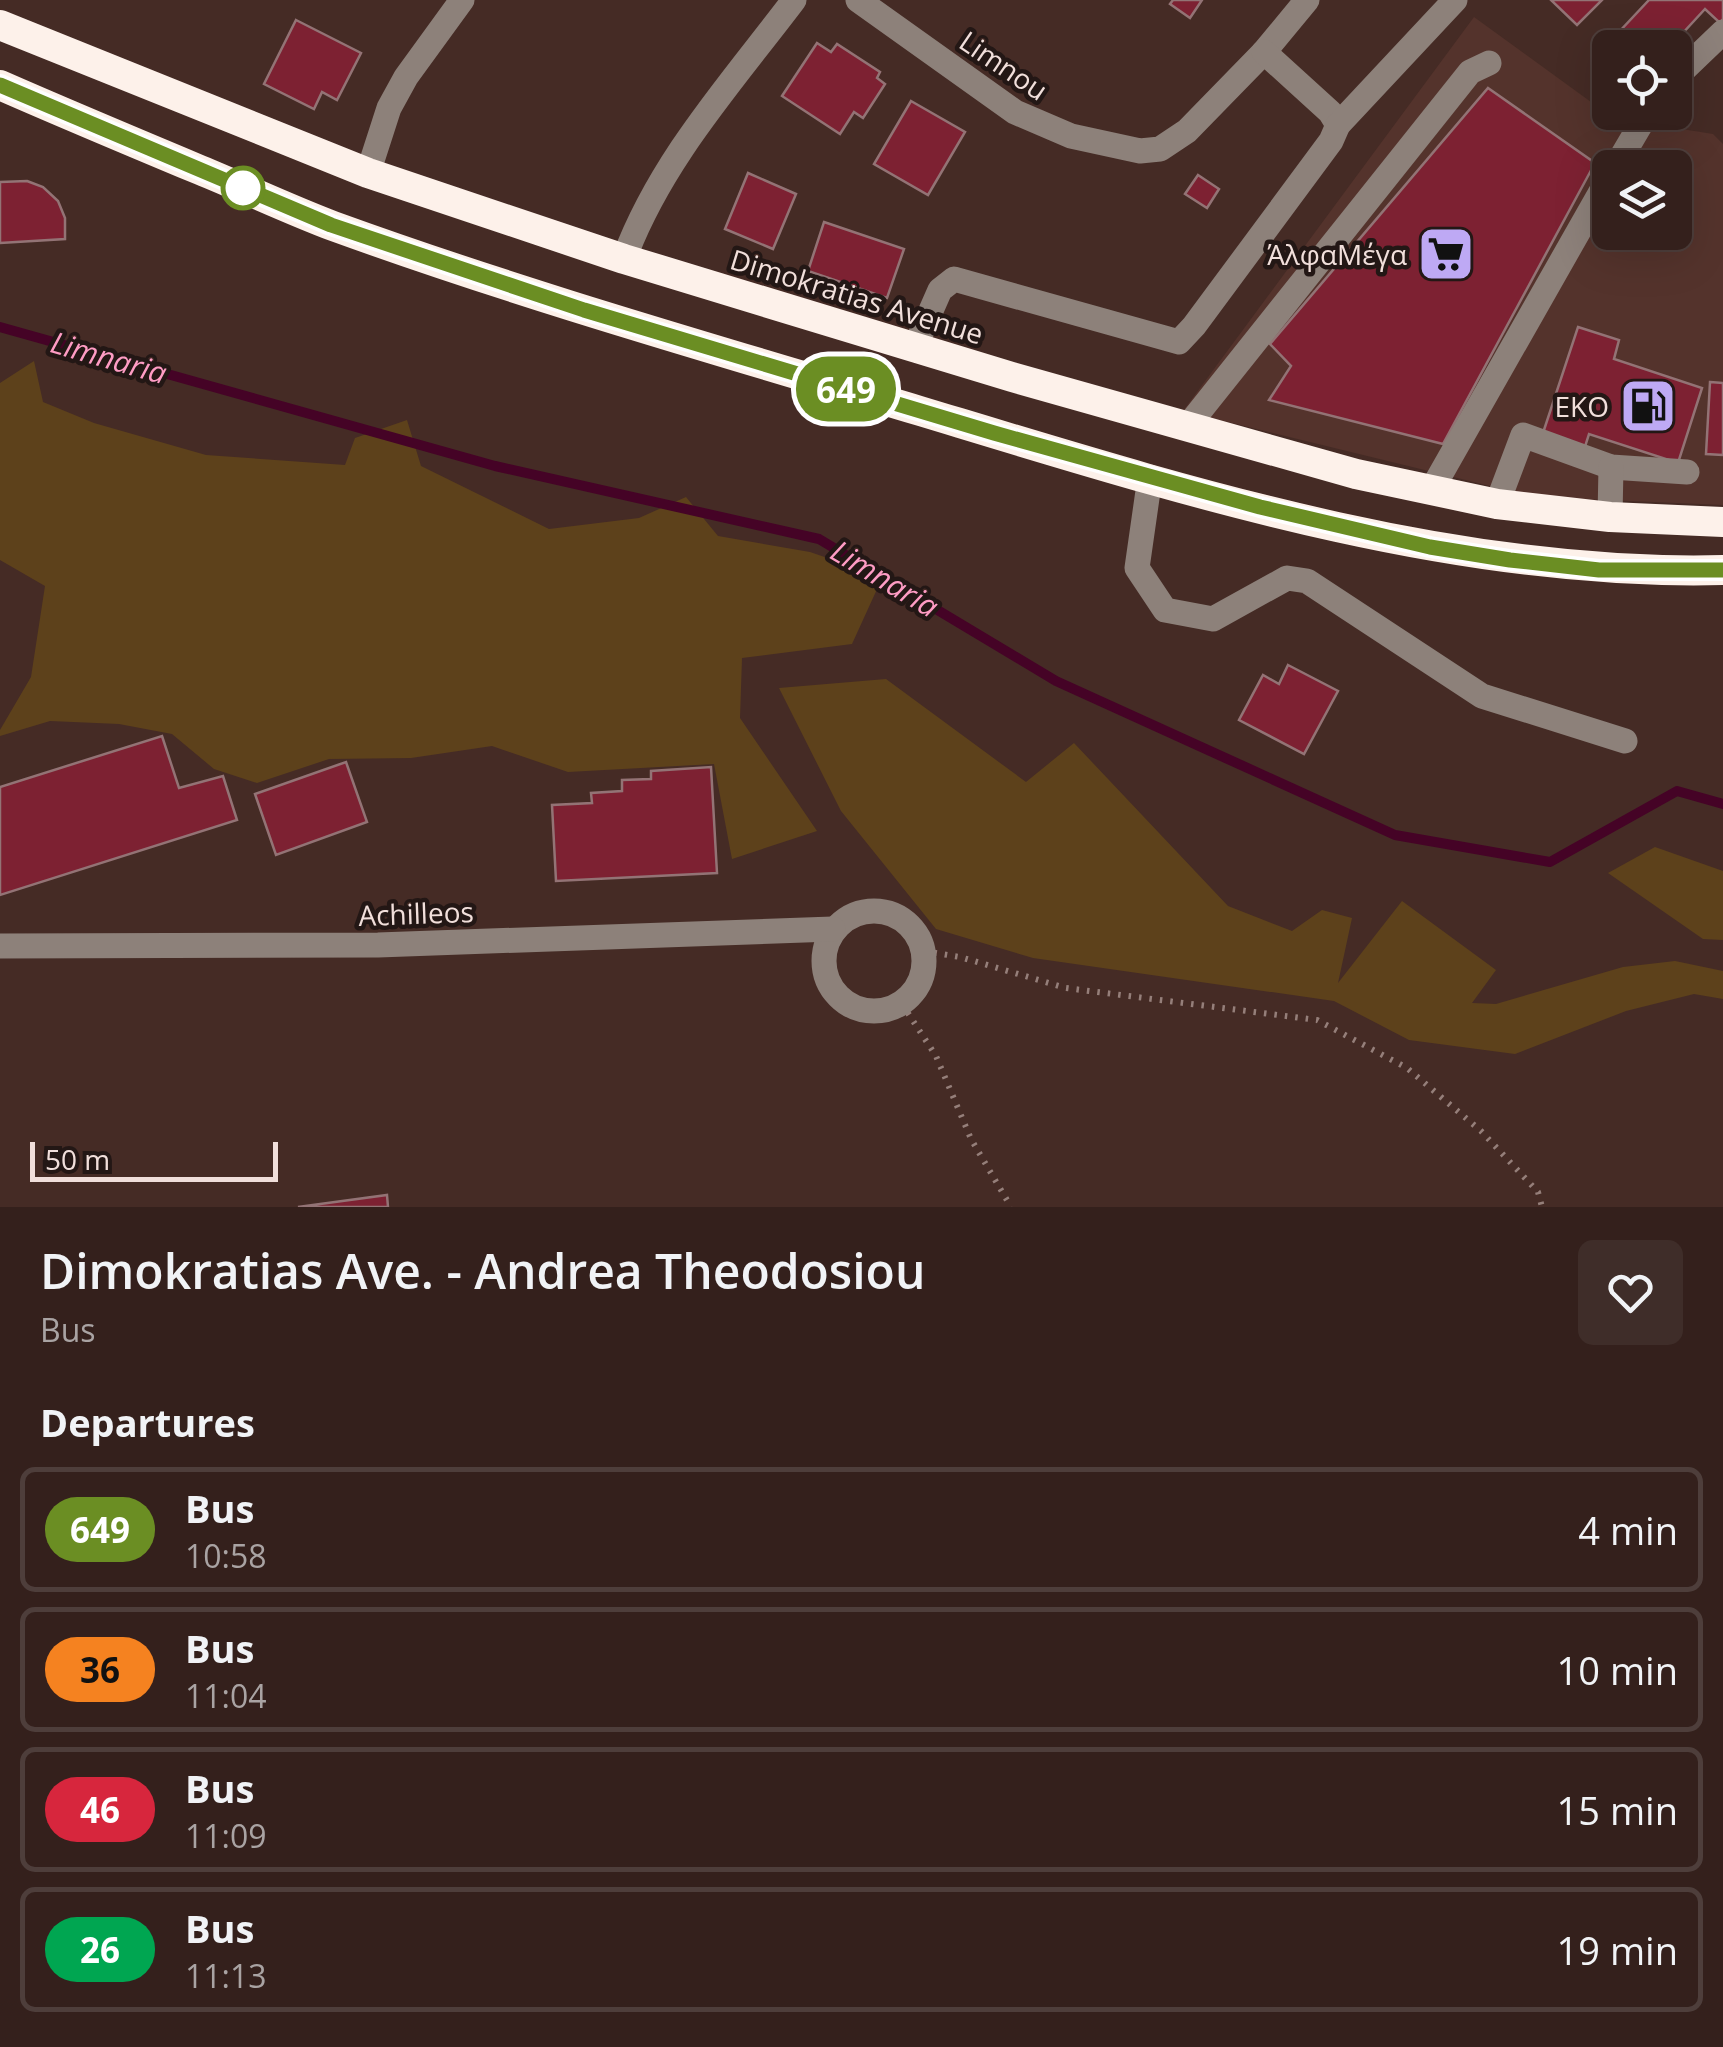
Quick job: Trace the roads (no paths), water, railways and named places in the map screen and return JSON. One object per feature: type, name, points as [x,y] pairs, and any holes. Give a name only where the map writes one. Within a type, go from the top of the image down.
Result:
[{"type":"highway","name":"Dimokratias Avenue","points":[[0,25],[368,173],[624,258],[1187,427],[1356,474],[1497,504],[1610,517],[1723,522]]},
{"type":"highway","points":[[0,85],[331,225],[584,310],[1150,477],[1430,547],[1510,560],[1599,570],[1723,570]]},
{"type":"street","points":[[368,173],[389,108],[406,77],[462,0]]},
{"type":"street","points":[[624,258],[638,220],[665,171],[794,0]]},
{"type":"street","name":"Limnou","points":[[858,0],[1015,112],[1071,136],[1140,151],[1160,149],[1174,142],[1264,52],[1307,0]]},
{"type":"street","points":[[915,348],[940,290],[954,279],[1179,342],[1320,156],[1338,125],[1455,0]]},
{"type":"street","points":[[1692,62],[1723,32]]},
{"type":"street","points":[[1264,52],[1330,112],[1338,125]]},
{"type":"street","points":[[1187,427],[1470,72],[1489,63]]},
{"type":"street","points":[[1432,490],[1592,208]]},
{"type":"street","points":[[1497,504],[1523,435],[1611,467],[1687,472]]},
{"type":"street","points":[[1610,517],[1611,467]]},
{"type":"street","points":[[1150,477],[1138,568],[1164,610],[1213,619],[1287,578],[1307,581],[1482,696],[1625,741]]},
{"type":"street","points":[[886,910],[911,925],[924,952],[921,981],[902,1004],[875,1012],[848,1005],[828,984],[822,956],[833,929],[857,912],[886,910]]},
{"type":"street","name":"Achilleos","points":[[0,946],[378,945],[833,929]]},
{"type":"waterway","name":"Limnaria","points":[[0,327],[495,466],[819,539],[1056,681],[1395,835],[1550,862],[1677,791],[1723,804]]},
{"type":"place","name":"ΆλφαΜέγα","points":[[1446,254]]},
{"type":"place","name":"EKO","points":[[1648,406]]}]
